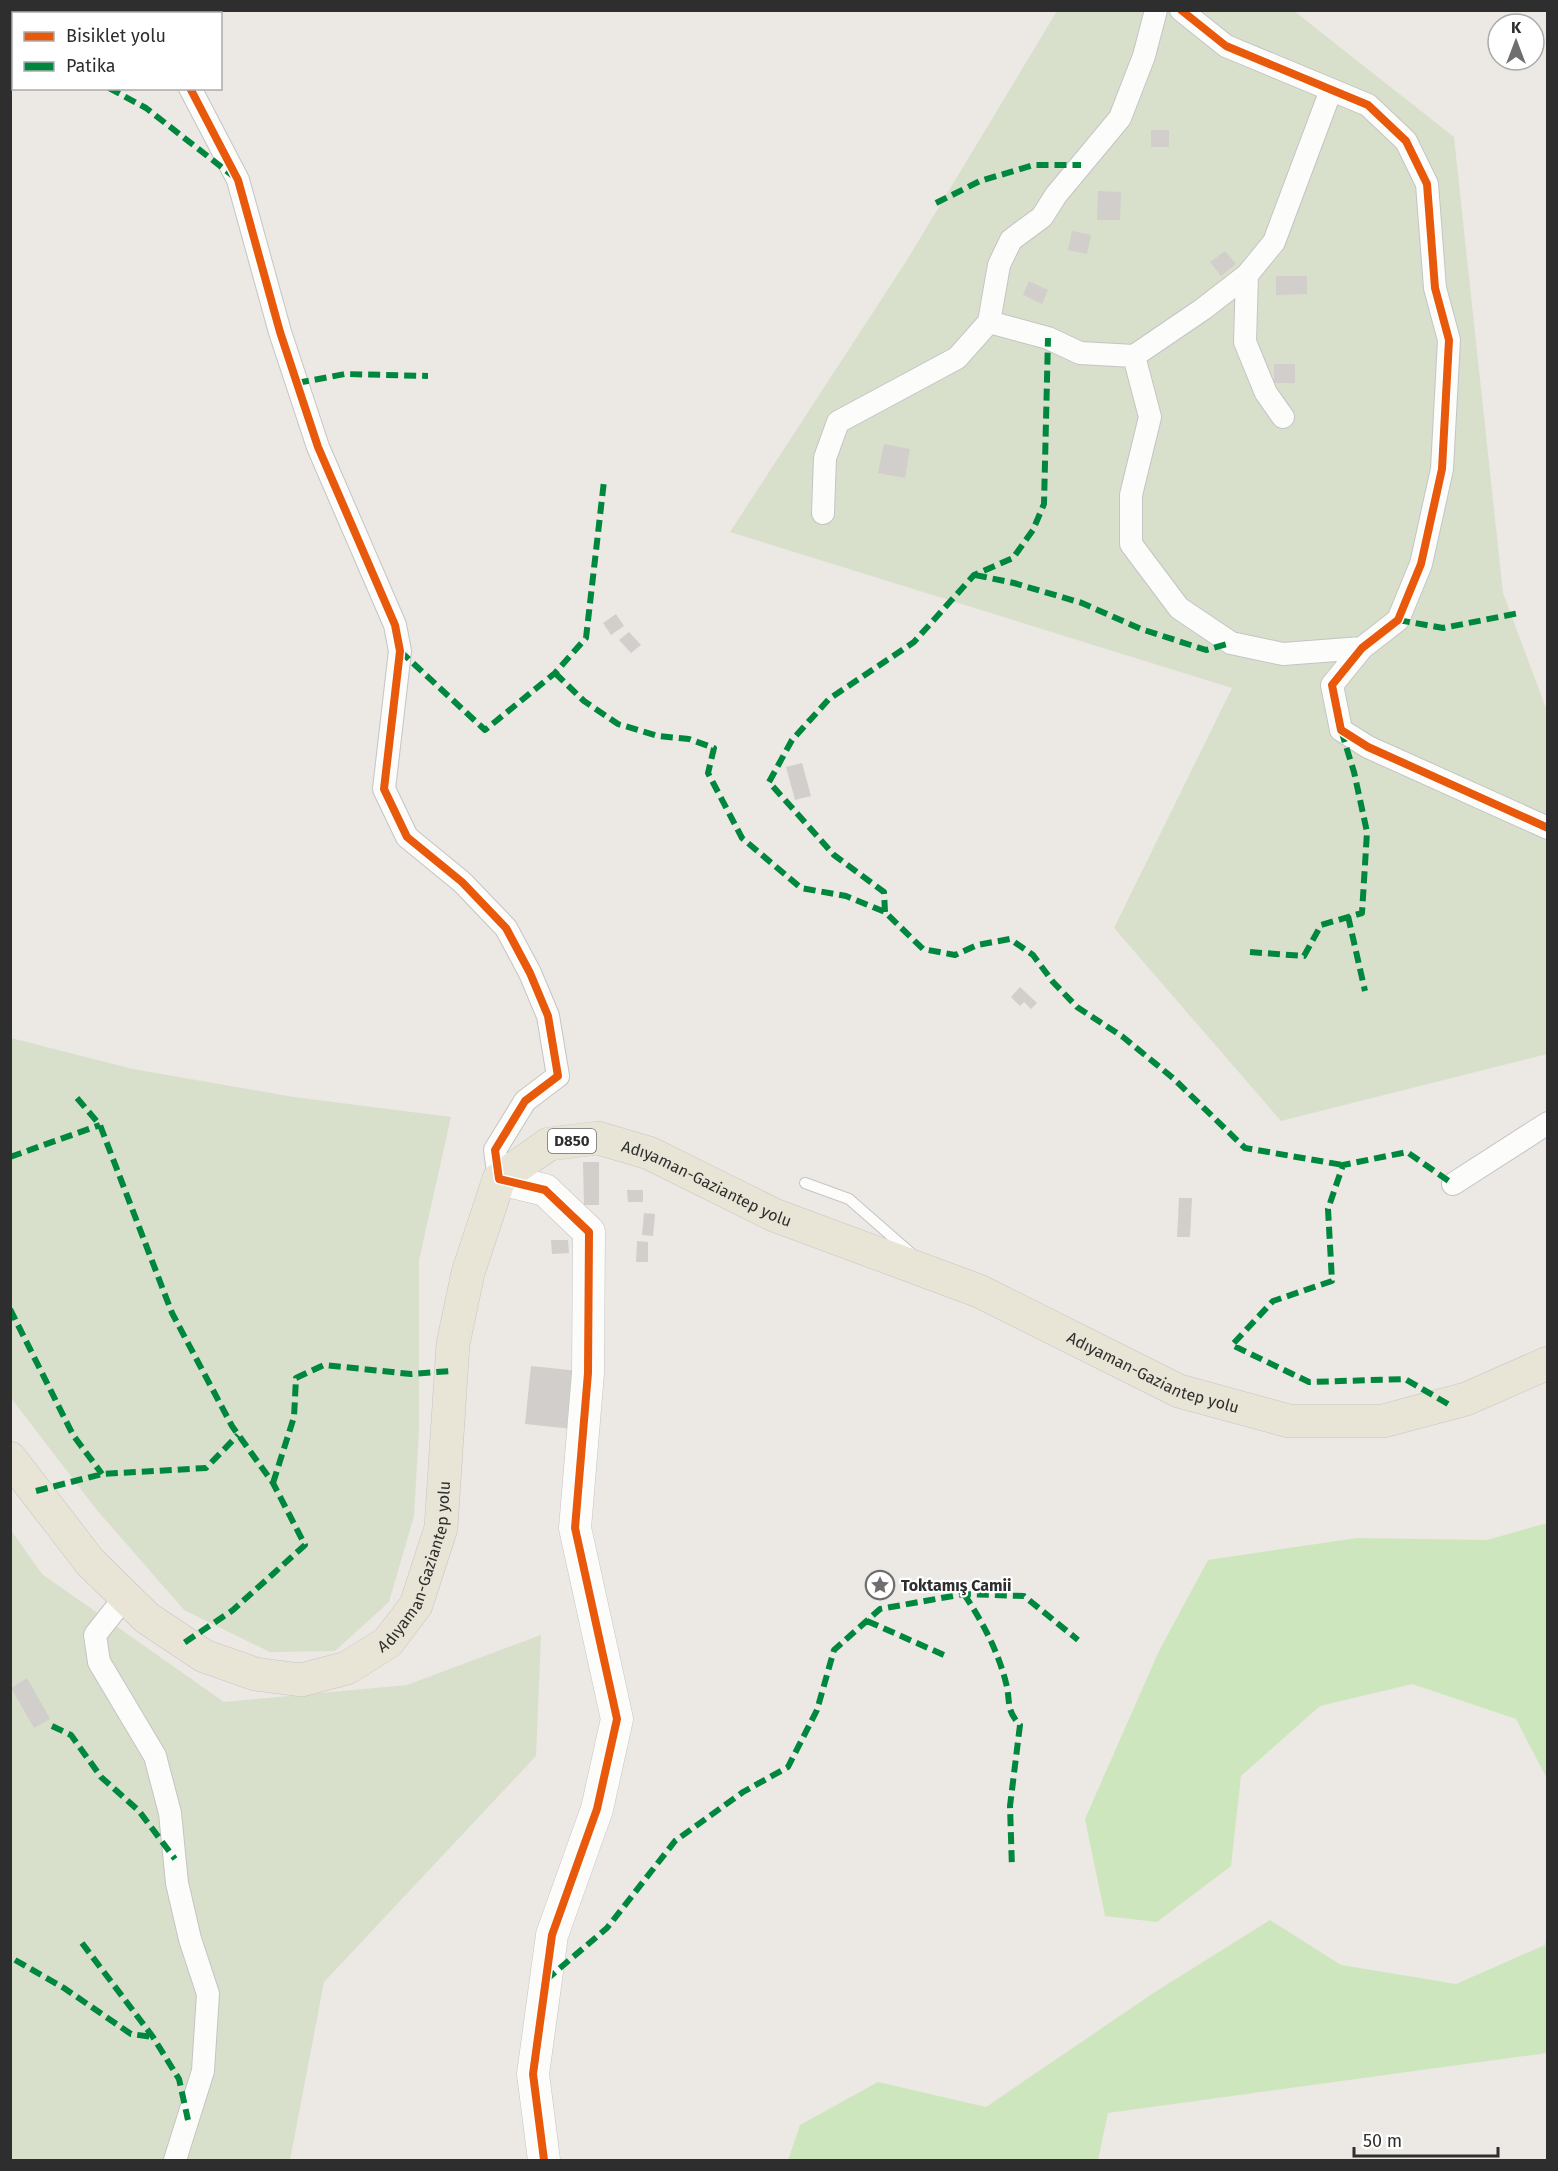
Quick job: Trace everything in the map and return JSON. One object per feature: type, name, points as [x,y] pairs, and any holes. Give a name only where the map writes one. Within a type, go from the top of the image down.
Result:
[{"type":"main road","name":"Adıyaman-Gaziantep yolu","points":[[10,1458],[90,1562],[147,1618],[204,1656],[255,1674],[301,1680],[346,1668],[388,1642],[416,1605],[441,1528],[453,1344],[468,1273],[499,1179],[549,1144],[598,1138],[649,1153],[774,1215],[979,1291],[1179,1391],[1289,1421],[1383,1421],[1466,1399],[1548,1363]]},
{"type":"street","points":[[823,513],[825,458],[838,422],[957,358],[988,322],[999,265],[1011,240],[1042,218],[1056,195],[1120,118],[1144,56],[1156,10]]},
{"type":"street","points":[[1181,10],[1226,46],[1368,105],[1406,141],[1427,184],[1435,288],[1449,340],[1442,469],[1422,564],[1398,620],[1362,648],[1332,685],[1341,730],[1368,747],[1548,828]]},
{"type":"street","points":[[191,90],[238,180],[280,332],[318,447],[395,625],[400,651],[384,789],[407,837],[462,882],[506,928],[530,973],[548,1016],[558,1076],[525,1101],[495,1150],[499,1179],[545,1190],[589,1232],[588,1373],[575,1528],[617,1719],[597,1809],[552,1935],[533,2074],[544,2160]]},
{"type":"street","points":[[988,322],[1048,338],[1080,353],[1134,356],[1203,309],[1247,275],[1274,242],[1331,90]]},
{"type":"street","points":[[1247,275],[1245,342],[1266,393],[1284,417]]},
{"type":"street","points":[[1134,356],[1150,417],[1131,495],[1131,544],[1179,608],[1231,643],[1283,654],[1362,648]]},
{"type":"street","points":[[1454,1184],[1548,1123]]},
{"type":"street","points":[[125,1597],[95,1635],[99,1662],[155,1756],[170,1813],[177,1883],[187,1928],[208,1994],[204,2071],[175,2160]]},
{"type":"lane","points":[[805,1184],[849,1199],[939,1276]]},
{"type":"green space","points":[[1057,11],[1294,11],[1454,137],[1503,593],[1547,711],[1547,1054],[1281,1121],[1114,928],[1232,688],[730,532],[907,260]]},
{"type":"green space","points":[[11,1038],[133,1069],[294,1097],[451,1117],[419,1260],[419,1429],[414,1516],[389,1602],[335,1651],[270,1652],[184,1610],[96,1509],[11,1398]]},
{"type":"green space","points":[[1547,1523],[1547,1779],[1516,1719],[1412,1684],[1320,1706],[1241,1776],[1231,1866],[1157,1922],[1105,1916],[1085,1819],[1159,1651],[1208,1560],[1357,1538],[1487,1540]]},
{"type":"green space","points":[[10,1529],[42,1574],[224,1702],[407,1685],[541,1635],[536,1756],[324,1982],[290,2160],[11,2160]]},
{"type":"green space","points":[[1270,1920],[1341,1965],[1456,1984],[1545,1945],[1547,1935],[1547,2053],[1108,2113],[1098,2160],[788,2160],[800,2125],[878,2082],[986,2107],[1155,1992]]},
{"type":"building","points":[[90,10],[138,10],[138,12],[90,12]]},
{"type":"building","points":[[1151,130],[1169,130],[1169,147],[1151,147]]},
{"type":"building","points":[[1098,191],[1121,192],[1120,220],[1097,220]]},
{"type":"building","points":[[1072,231],[1091,235],[1087,254],[1068,250]]},
{"type":"building","points":[[1225,251],[1236,264],[1221,276],[1210,262]]},
{"type":"building","points":[[1276,276],[1307,276],[1307,294],[1276,295]]},
{"type":"building","points":[[1029,281],[1048,290],[1042,304],[1023,295]]},
{"type":"building","points":[[1274,364],[1295,364],[1295,383],[1274,383]]},
{"type":"building","points":[[884,444],[910,449],[905,478],[878,473]]},
{"type":"building","points":[[616,614],[624,626],[611,635],[603,623]]},
{"type":"building","points":[[629,632],[641,645],[631,653],[619,640]]},
{"type":"building","points":[[802,763],[811,796],[795,800],[786,767]]},
{"type":"building","points":[[1020,987],[1037,1003],[1031,1009],[1024,1002],[1020,1006],[1011,997]]},
{"type":"building","points":[[583,1162],[599,1162],[599,1205],[584,1205]]},
{"type":"building","points":[[627,1190],[643,1190],[643,1202],[628,1202]]},
{"type":"building","points":[[1179,1198],[1192,1198],[1190,1237],[1177,1237]]},
{"type":"building","points":[[644,1213],[655,1214],[653,1236],[642,1235]]},
{"type":"building","points":[[551,1240],[568,1240],[569,1253],[552,1254]]},
{"type":"building","points":[[637,1241],[648,1242],[648,1262],[636,1262]]},
{"type":"building","points":[[531,1366],[579,1371],[573,1429],[525,1424]]},
{"type":"building","points":[[27,1678],[50,1719],[34,1728],[11,1688]]},
{"type":"marked path","points":[[113,90],[146,108],[233,176]]},
{"type":"marked path","points":[[936,203],[980,181],[1034,165],[1081,165]]},
{"type":"marked path","points":[[885,912],[884,892],[834,855],[769,782],[792,740],[829,699],[914,642],[974,575],[1013,558],[1033,530],[1044,504],[1048,338]]},
{"type":"marked path","points":[[297,383],[345,374],[428,376]]},
{"type":"marked path","points":[[400,651],[485,730],[555,673],[586,638],[604,481]]},
{"type":"marked path","points":[[975,575],[1014,583],[1082,603],[1141,629],[1206,650],[1231,643]]},
{"type":"marked path","points":[[1398,620],[1443,628],[1519,613]]},
{"type":"marked path","points":[[555,673],[584,701],[618,724],[658,736],[689,739],[714,748],[708,773],[742,838],[801,888],[846,896],[885,912],[923,949],[955,955],[977,945],[1010,939],[1033,955],[1053,982],[1077,1007],[1123,1037],[1173,1078],[1245,1148],[1343,1165]]},
{"type":"marked path","points":[[1250,952],[1304,956],[1321,925],[1362,913],[1367,832],[1354,772],[1341,730]]},
{"type":"marked path","points":[[1348,916],[1365,991]]},
{"type":"marked path","points":[[77,1098],[100,1125],[172,1313],[232,1426],[273,1483],[305,1545],[233,1610],[184,1643]]},
{"type":"marked path","points":[[10,1157],[100,1125]]},
{"type":"marked path","points":[[1448,1404],[1405,1379],[1309,1382],[1232,1345],[1273,1301],[1332,1281],[1328,1209],[1343,1165],[1407,1152],[1453,1184]]},
{"type":"marked path","points":[[10,1309],[73,1435],[102,1474]]},
{"type":"marked path","points":[[273,1483],[294,1417],[296,1378],[324,1365],[411,1374],[451,1371]]},
{"type":"marked path","points":[[36,1491],[102,1474],[206,1468],[238,1435]]},
{"type":"marked path","points":[[964,1594],[994,1648],[1003,1671],[1010,1710],[1020,1725],[1010,1806],[1012,1868]]},
{"type":"marked path","points":[[546,1980],[607,1928],[675,1841],[743,1792],[788,1767],[817,1710],[834,1650],[880,1609],[964,1594],[1024,1596],[1078,1640]]},
{"type":"marked path","points":[[867,1621],[944,1655]]},
{"type":"marked path","points":[[52,1726],[71,1735],[101,1777],[139,1811],[175,1859]]},
{"type":"marked path","points":[[82,1943],[153,2037],[179,2079],[188,2120]]},
{"type":"marked path","points":[[15,1960],[64,1988],[131,2034],[153,2037]]},
{"type":"cycle path","points":[[1181,10],[1226,46],[1368,105],[1406,141],[1427,184],[1435,288],[1449,340],[1442,469],[1421,564],[1398,620],[1362,648],[1332,685],[1341,730],[1368,747],[1548,828]]},
{"type":"cycle path","points":[[191,90],[238,180],[280,332],[318,447],[395,625],[400,651],[384,789],[407,837],[462,882],[506,928],[530,973],[548,1016],[558,1076],[525,1101],[495,1150],[499,1179],[545,1190],[589,1232],[588,1373],[575,1528],[617,1719],[597,1809],[552,1935],[533,2074],[544,2160]]},
{"type":"place","name":"Toktamış Camii","points":[[880,1585]]}]
